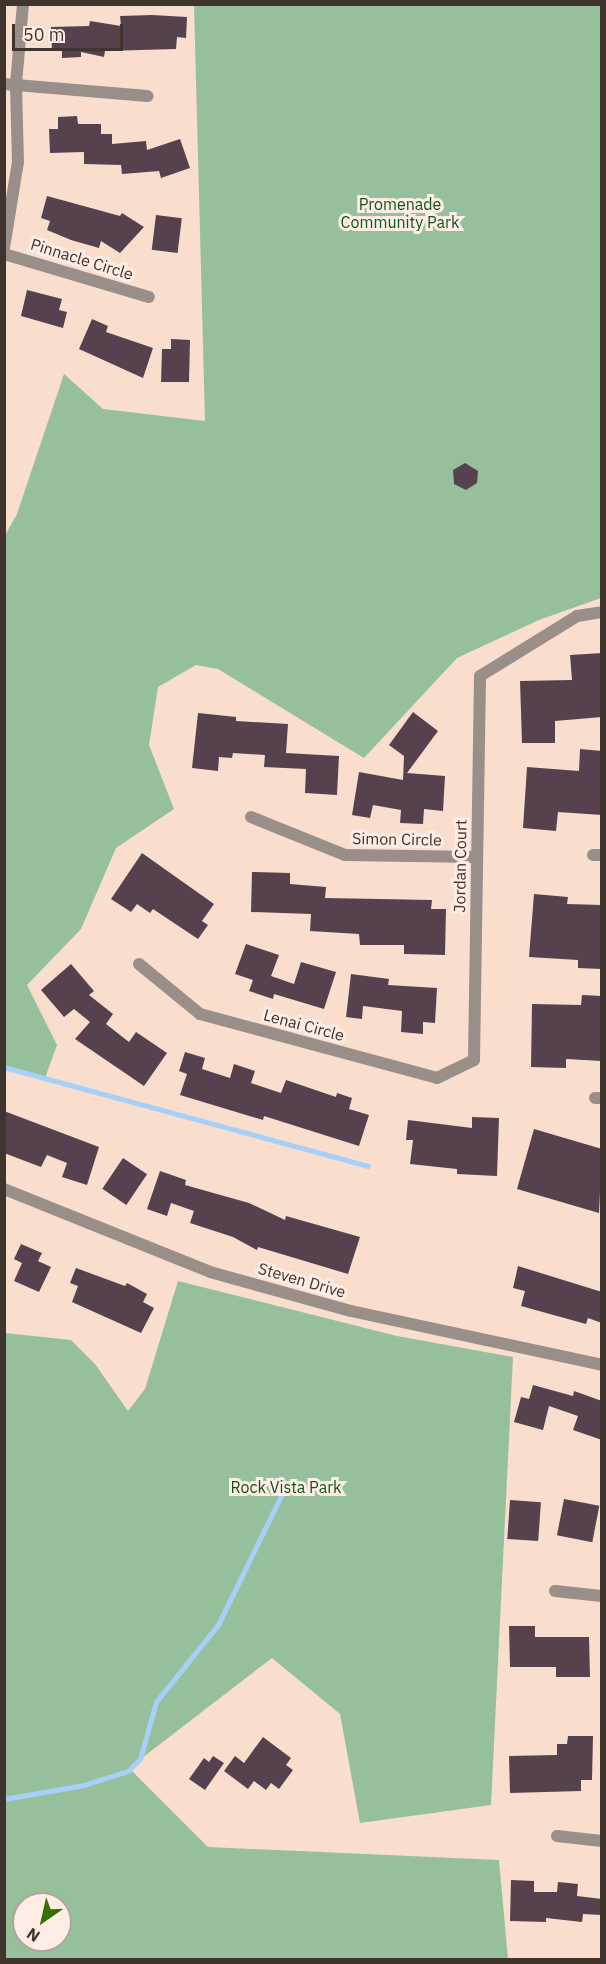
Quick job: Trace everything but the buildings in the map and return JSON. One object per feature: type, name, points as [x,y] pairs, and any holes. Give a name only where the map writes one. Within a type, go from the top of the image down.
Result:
[{"type":"street","points":[[4,248],[18,162],[10,84],[23,4]]},
{"type":"street","points":[[10,84],[148,96]]},
{"type":"street","name":"Pinnacle Circle","points":[[4,254],[149,297]]},
{"type":"street","name":"Jordan Court","points":[[473,1061],[480,676],[577,616],[602,612]]},
{"type":"street","name":"Simon Circle","points":[[251,817],[345,855],[477,858]]},
{"type":"street","name":"Lenai Circle","points":[[139,964],[200,1014],[437,1078],[473,1061]]},
{"type":"street","name":"Steven Drive","points":[[4,1189],[210,1272],[351,1311],[602,1365]]},
{"type":"street","points":[[555,1591],[602,1596]]},
{"type":"street","points":[[557,1836],[602,1841]]},
{"type":"green space","name":"Promenade Community Park","points":[[194,5],[601,5],[601,598],[539,620],[457,658],[364,758],[218,669],[196,665],[158,687],[149,745],[174,809],[116,848],[81,929],[27,985],[57,1045],[45,1078],[5,1066],[4,537],[17,514],[64,374],[103,409],[205,421]]},
{"type":"green space","name":"Rock Vista Park","points":[[178,1281],[397,1336],[513,1357],[491,1805],[360,1823],[340,1714],[272,1658],[129,1768],[208,1847],[499,1860],[508,1959],[5,1959],[5,1333],[71,1340],[95,1364],[128,1411],[145,1389]]},
{"type":"waterway","points":[[4,1067],[368,1166]]},
{"type":"waterway","points":[[4,1799],[84,1785],[128,1771],[140,1759],[156,1702],[218,1625],[281,1496]]}]
